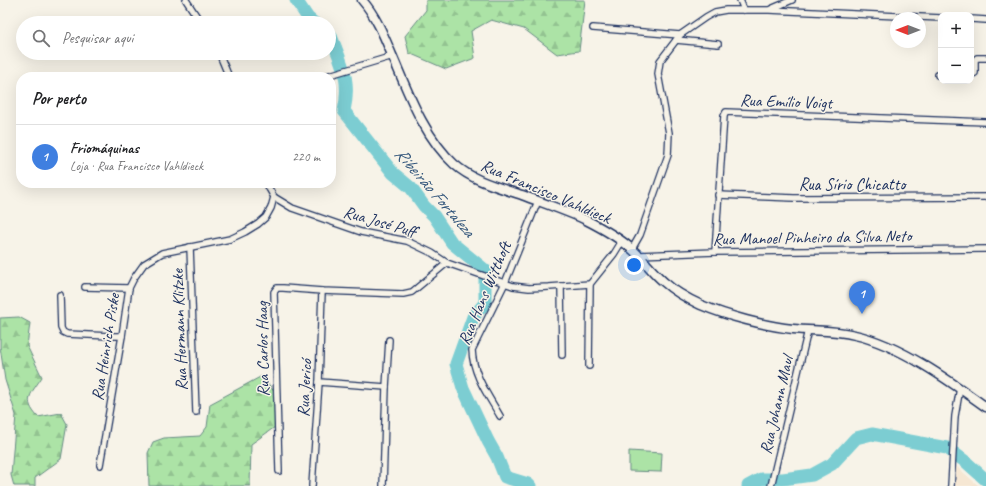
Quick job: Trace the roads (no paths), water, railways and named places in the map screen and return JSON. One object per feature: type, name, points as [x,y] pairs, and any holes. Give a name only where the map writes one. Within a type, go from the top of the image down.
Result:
[{"type":"main road","name":"Rua Francisco Vahldieck","points":[[362,0],[377,22],[414,104],[434,141],[455,165],[471,177],[491,186],[538,201],[585,220],[622,241],[635,252],[664,282],[691,301],[714,310],[759,323],[790,329],[842,332],[871,339],[916,361],[960,388],[986,407]]},
{"type":"street","points":[[186,0],[196,16]]},
{"type":"street","points":[[740,0],[744,10]]},
{"type":"street","points":[[769,10],[792,0]]},
{"type":"street","points":[[635,252],[668,155],[669,133],[658,74],[660,61],[678,38],[706,17],[715,12],[726,10],[769,10],[938,18]]},
{"type":"street","points":[[974,19],[986,20]]},
{"type":"street","points":[[593,28],[718,44]]},
{"type":"street","points":[[336,73],[393,56]]},
{"type":"street","points":[[974,74],[975,60],[977,58],[986,58]]},
{"type":"street","points":[[223,60],[227,72]]},
{"type":"street","name":"Rua Emílio Voigt","points":[[715,252],[724,116],[726,112],[986,122]]},
{"type":"street","points":[[269,188],[274,196]]},
{"type":"street","name":"Rua Heinrich Piske","points":[[100,465],[122,336],[128,288],[144,264],[162,253],[230,239],[258,224],[271,208],[274,196]]},
{"type":"street","name":"Rua José Puff","points":[[274,196],[292,208],[361,232],[407,241],[432,253],[447,263],[497,281],[529,288],[590,284]]},
{"type":"street","name":"Rua Sírio Chicatto","points":[[718,196],[794,198],[986,197]]},
{"type":"street","name":"Rua Hans Witthoft","points":[[500,416],[476,373],[472,350],[505,283],[538,201]]},
{"type":"street","points":[[589,366],[590,284],[614,254],[622,241]]},
{"type":"street","name":"Rua Hermann Klitzke","points":[[190,247],[196,412]]},
{"type":"street","name":"Rua Manoel Pinheiro da Silva Neto","points":[[635,252],[986,249]]},
{"type":"street","name":"Rua Carlos Haag","points":[[279,471],[274,292],[277,288],[403,294],[412,292],[447,263]]},
{"type":"street","points":[[561,286],[562,355]]},
{"type":"street","points":[[85,287],[128,288]]},
{"type":"street","name":"Rua Jericó","points":[[312,486],[319,382],[322,291]]},
{"type":"street","points":[[60,294],[61,328],[63,332],[67,334],[122,336]]},
{"type":"street","name":"Rua Johann Maul","points":[[772,485],[808,330]]},
{"type":"street","points":[[383,486],[389,340]]},
{"type":"street","points":[[319,382],[386,387]]},
{"type":"street","points":[[951,486],[955,416],[960,388]]},
{"type":"waterway","name":"Ribeirão Fortaleza","points":[[296,0],[307,16]]},
{"type":"waterway","name":"Ribeirão Fortaleza","points":[[336,48],[346,81],[346,100],[344,111],[393,173],[411,188],[424,206],[434,216],[452,243],[485,270],[485,303],[473,317],[456,364],[463,388],[497,457],[505,477],[528,484],[530,486]]},
{"type":"waterway","name":"Ribeirão Fortaleza","points":[[748,486],[761,479],[783,479],[812,475],[832,464],[856,438],[872,434],[947,448],[966,462],[986,480]]},
{"type":"place","name":"Friomáquinas","points":[[862,314]]}]
